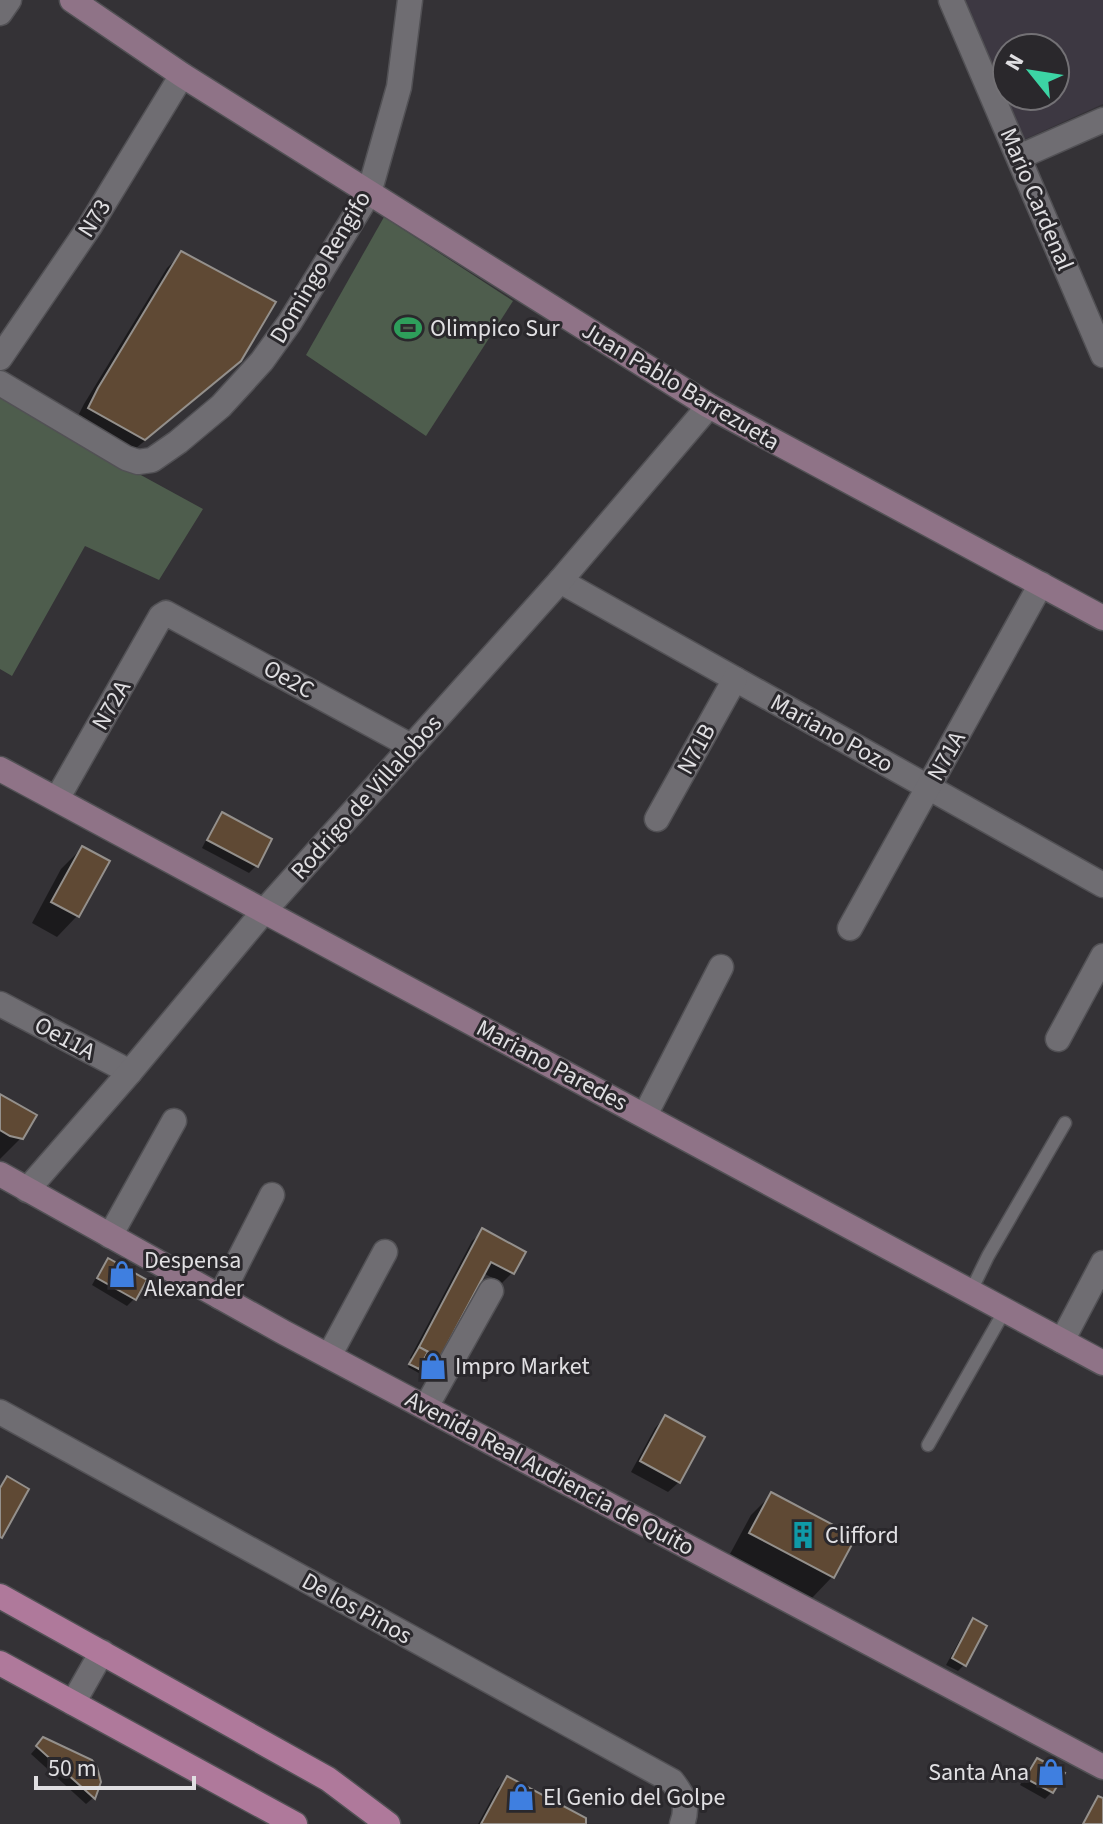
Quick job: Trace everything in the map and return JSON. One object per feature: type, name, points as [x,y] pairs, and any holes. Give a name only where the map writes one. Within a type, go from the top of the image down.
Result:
[{"type":"main road","name":"Juan Pablo Barrezueta","points":[[72,0],[182,75],[709,406],[1103,618]]},
{"type":"main road","name":"Mariano Paredes","points":[[0,769],[1005,1310],[1064,1336],[1103,1363]]},
{"type":"main road","name":"Avenida Real Audiencia de Quito","points":[[0,1174],[329,1356],[1103,1767]]},
{"type":"main road","points":[[0,1596],[328,1779],[388,1824]]},
{"type":"main road","points":[[0,1663],[295,1824]]},
{"type":"street","points":[[0,13],[9,0]]},
{"type":"street","name":"Domingo Rengifo","points":[[0,383],[126,458],[138,462],[152,460],[210,415],[262,361],[290,322],[369,193],[399,87],[410,0]]},
{"type":"street","name":"Mario Cardenal","points":[[951,0],[1103,355]]},
{"type":"street","name":"N73","points":[[0,358],[90,226],[182,75]]},
{"type":"street","points":[[1019,157],[1103,120]]},
{"type":"street","name":"Rodrigo de Villalobos","points":[[27,1190],[265,910],[560,581],[709,406]]},
{"type":"street","name":"Mariano Pozo","points":[[560,581],[1103,885]]},
{"type":"street","name":"N71A","points":[[850,928],[1041,584]]},
{"type":"street","name":"Oe2C","points":[[166,613],[411,746]]},
{"type":"street","name":"N72A","points":[[57,799],[161,616],[166,613]]},
{"type":"street","name":"N71B","points":[[657,819],[735,679]]},
{"type":"street","points":[[1058,1039],[1103,956]]},
{"type":"street","points":[[645,1115],[721,967]]},
{"type":"street","name":"Oe11A","points":[[0,1004],[130,1072]]},
{"type":"street","points":[[110,1236],[174,1121]]},
{"type":"street","points":[[220,1297],[272,1195]]},
{"type":"street","points":[[329,1356],[385,1252]]},
{"type":"street","points":[[1064,1336],[1103,1263]]},
{"type":"street","points":[[426,1407],[491,1291]]},
{"type":"street","name":"De los Pinos","points":[[0,1412],[672,1781],[682,1793],[686,1805],[682,1824]]},
{"type":"street","points":[[73,1703],[102,1652]]},
{"type":"lane","points":[[971,1291],[1065,1123]]},
{"type":"lane","points":[[928,1445],[1005,1310]]},
{"type":"shaded area","points":[[960,0],[1103,0],[1103,104],[1021,141],[1008,112],[1071,112],[1071,32],[991,32],[991,72]]},
{"type":"green space","name":"Olimpico Sur","points":[[384,217],[513,301],[426,436],[306,355]]},
{"type":"green space","points":[[0,398],[203,509],[159,580],[85,546],[12,676],[0,669]]},
{"type":"building","points":[[181,251],[276,302],[241,361],[145,440],[88,408]]},
{"type":"building","points":[[222,812],[272,839],[258,867],[207,840]]},
{"type":"building","points":[[82,846],[110,861],[79,917],[51,902]]},
{"type":"building","points":[[0,1094],[37,1115],[23,1139],[0,1130]]},
{"type":"building","points":[[482,1228],[526,1252],[514,1274],[491,1262],[440,1358],[419,1347]]},
{"type":"building","points":[[108,1258],[147,1280],[136,1300],[97,1278]]},
{"type":"building","points":[[419,1347],[428,1352],[419,1369],[409,1364]]},
{"type":"building","name":"Impro Market","points":[[428,1352],[447,1362],[437,1379],[419,1369]]},
{"type":"building","points":[[665,1415],[705,1437],[680,1483],[640,1461]]},
{"type":"building","points":[[7,1476],[29,1489],[2,1538],[0,1488]]},
{"type":"building","name":"Clifford","points":[[771,1492],[856,1537],[834,1578],[749,1533]]},
{"type":"building","points":[[973,1618],[987,1626],[966,1666],[952,1658]]},
{"type":"building","points":[[43,1737],[92,1760],[101,1782],[95,1799],[36,1746]]},
{"type":"building","points":[[1037,1758],[1065,1773],[1053,1793],[1025,1778]]},
{"type":"building","name":"El Genio del Golpe","points":[[507,1776],[586,1818],[586,1824],[481,1824]]},
{"type":"building","points":[[1098,1796],[1103,1798],[1103,1824],[1083,1824]]},
{"type":"place","name":"Olimpico Sur","points":[[408,328]]},
{"type":"place","name":"Despensa Alexander","points":[[122,1274]]},
{"type":"place","name":"Impro Market","points":[[433,1366]]},
{"type":"place","name":"Clifford","points":[[803,1535]]},
{"type":"place","name":"Santa Ana","points":[[1051,1772]]},
{"type":"place","name":"El Genio del Golpe","points":[[521,1797]]}]
